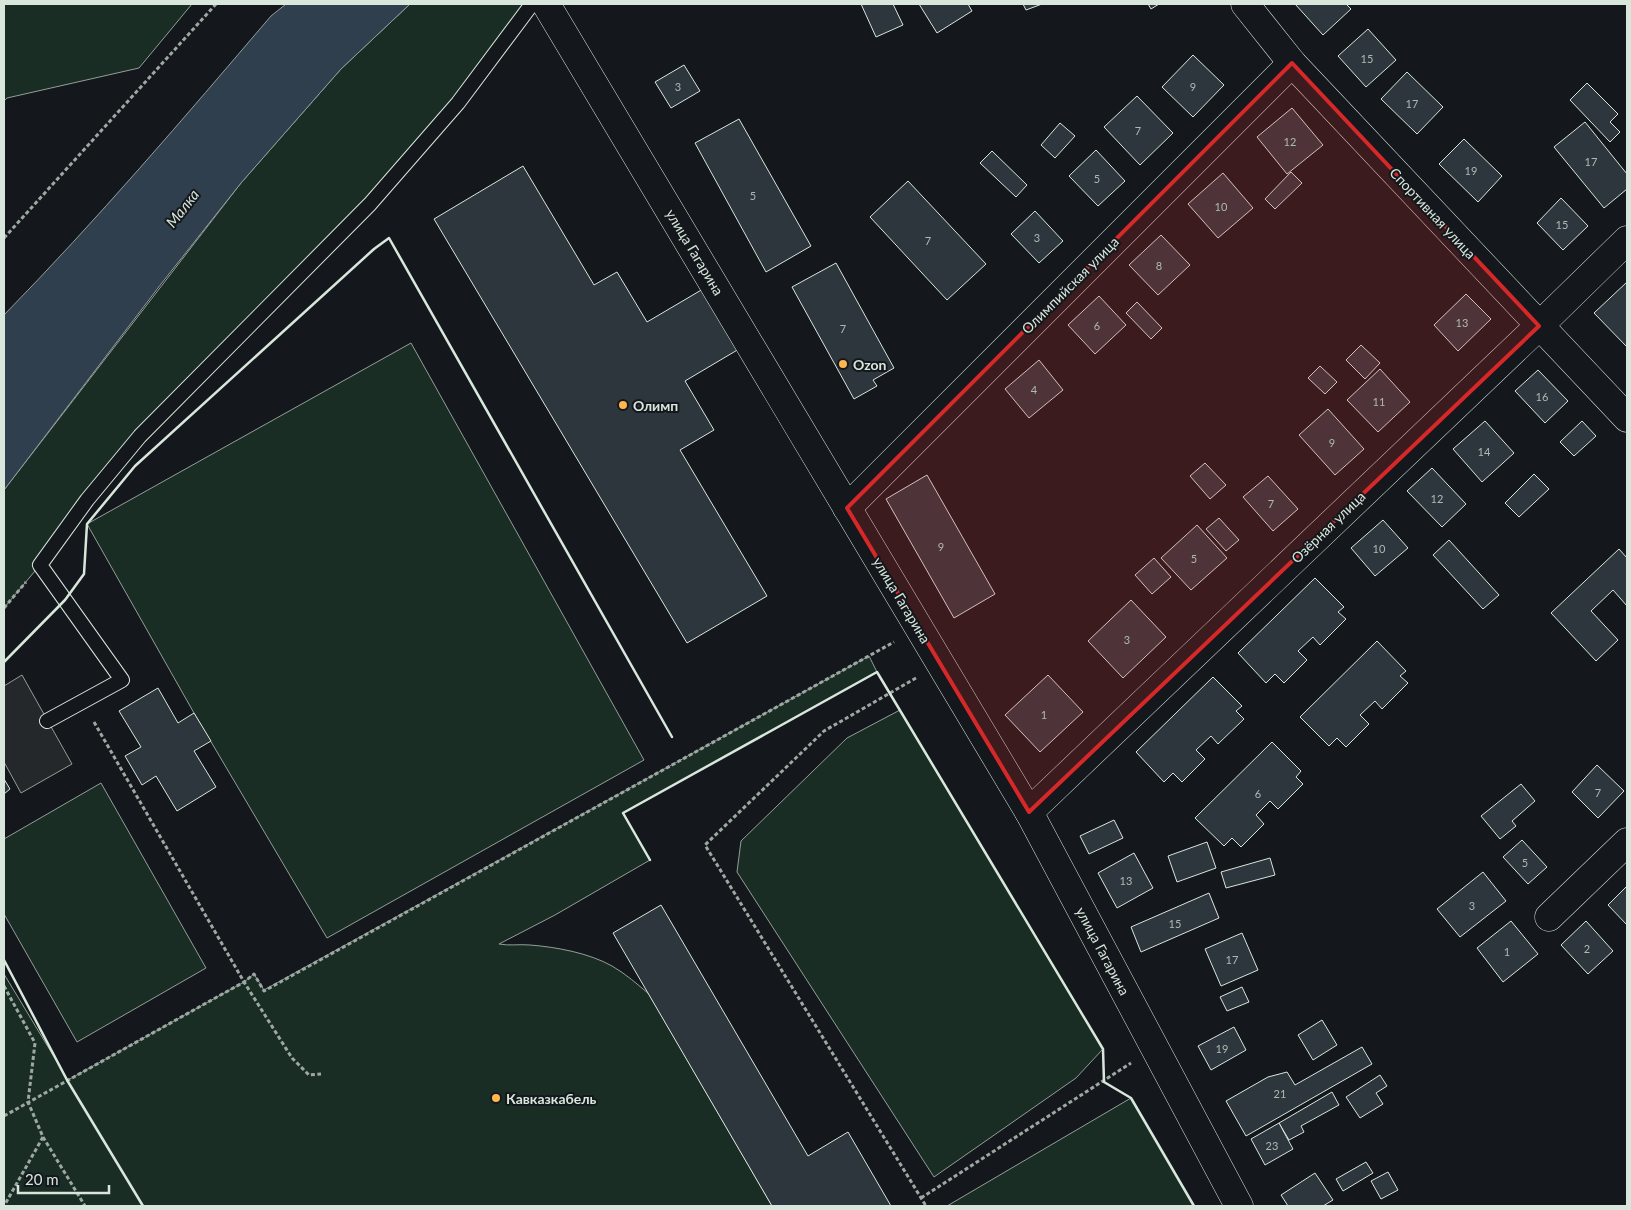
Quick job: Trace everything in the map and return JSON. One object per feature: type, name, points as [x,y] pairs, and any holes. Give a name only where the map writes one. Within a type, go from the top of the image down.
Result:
[{"type":"street","name":"улица Гагарина","points":[[546,4],[1029,812],[1240,1206]]},
{"type":"street","name":"Спортивная улица","points":[[1245,4],[1292,63],[1627,418]]},
{"type":"street","name":"Олимпийская улица","points":[[847,508],[1292,63]]},
{"type":"street","name":"Озёрная улица","points":[[1029,812],[1627,240]]},
{"type":"street","points":[[1549,917],[1627,842]]},
{"type":"lane","points":[[47,721],[122,680],[40,565],[86,500],[140,436],[370,204],[458,103],[532,4]]},
{"type":"path","points":[[4,238],[216,4]]},
{"type":"path","points":[[4,608],[40,565]]},
{"type":"path","points":[[4,1116],[244,982],[254,974],[264,990],[919,628]]},
{"type":"path","points":[[926,1206],[705,844],[824,731],[941,665]]},
{"type":"path","points":[[82,702],[244,982],[292,1058],[309,1075],[321,1074]]},
{"type":"path","points":[[4,986],[35,1043],[28,1102],[43,1137],[85,1206]]},
{"type":"path","points":[[921,1198],[1155,1048]]},
{"type":"path","points":[[4,1206],[43,1137]]},
{"type":"highlighted area","points":[[1292,63],[1539,326],[1029,812],[847,508]]},
{"type":"green space","points":[[4,4],[192,4],[139,68],[7,98],[4,101]]},
{"type":"green space","points":[[410,4],[532,4],[458,103],[140,436],[40,565],[4,608],[4,490],[241,183],[341,69]]},
{"type":"green space","points":[[411,343],[644,760],[327,938],[194,713],[87,524]]},
{"type":"green space","points":[[869,656],[877,672],[623,813],[650,860],[555,915],[499,944],[551,947],[572,951],[603,961],[631,979],[649,994],[772,1206],[4,1206],[4,974],[68,1080],[244,982],[254,974],[264,990]]},
{"type":"green space","points":[[900,710],[1103,1049],[1076,1078],[934,1177],[737,872],[741,841],[847,738]]},
{"type":"green space","points":[[101,783],[206,968],[77,1042],[4,914],[4,839]]},
{"type":"green space","points":[[1131,1098],[1194,1206],[947,1206]]},
{"type":"shaded area","points":[[22,675],[72,764],[21,793],[4,762],[4,686]]},
{"type":"water","name":"Малка","points":[[286,4],[410,4],[341,69],[241,183],[161,284],[4,490],[4,315],[106,206],[271,16]]},
{"type":"building","points":[[861,4],[893,4],[903,25],[876,37]]},
{"type":"building","points":[[919,4],[968,4],[972,11],[937,33]]},
{"type":"building","points":[[1023,4],[1042,4],[1026,10]]},
{"type":"building","points":[[1148,4],[1159,4],[1151,9]]},
{"type":"building","points":[[1295,4],[1346,4],[1351,9],[1323,35]]},
{"type":"building","points":[[1368,29],[1396,60],[1366,87],[1338,56]]},
{"type":"building","points":[[1193,55],[1224,85],[1193,117],[1162,87]]},
{"type":"building","points":[[684,65],[700,91],[671,108],[655,82]]},
{"type":"building","points":[[1407,72],[1443,107],[1417,134],[1381,99]]},
{"type":"building","points":[[1587,83],[1618,114],[1610,122],[1620,132],[1610,142],[1570,100]]},
{"type":"building","points":[[1137,96],[1173,133],[1140,165],[1104,127]]},
{"type":"building","points":[[1292,108],[1323,145],[1287,174],[1257,137]]},
{"type":"building","points":[[739,119],[811,246],[766,272],[695,143]]},
{"type":"building","points":[[1585,122],[1627,174],[1627,189],[1604,208],[1554,147]]},
{"type":"building","points":[[1060,123],[1075,136],[1055,158],[1041,145]]},
{"type":"building","points":[[1464,139],[1502,176],[1478,202],[1439,164]]},
{"type":"building","points":[[1096,150],[1125,181],[1098,206],[1069,176]]},
{"type":"building","points":[[992,151],[1027,185],[1016,197],[980,163]]},
{"type":"building","name":"Олимп","points":[[523,166],[594,285],[617,272],[647,322],[703,289],[739,349],[685,381],[714,430],[680,450],[767,596],[687,643],[434,219]]},
{"type":"building","points":[[1291,172],[1302,183],[1275,209],[1265,199]]},
{"type":"building","points":[[1223,173],[1253,208],[1218,238],[1188,204]]},
{"type":"building","points":[[908,181],[986,264],[947,300],[870,217]]},
{"type":"building","points":[[1561,198],[1588,226],[1563,250],[1537,223]]},
{"type":"building","points":[[1035,211],[1063,241],[1039,263],[1011,234]]},
{"type":"building","points":[[1161,235],[1190,265],[1158,295],[1129,265]]},
{"type":"building","points":[[836,263],[894,368],[873,380],[877,386],[854,399],[792,287]]},
{"type":"building","points":[[1627,282],[1627,347],[1594,313]]},
{"type":"building","points":[[1466,294],[1491,319],[1458,351],[1434,325]]},
{"type":"building","points":[[1099,296],[1126,325],[1095,354],[1068,325]]},
{"type":"building","points":[[1137,302],[1162,328],[1151,339],[1126,313]]},
{"type":"building","points":[[1361,345],[1380,363],[1365,379],[1346,360]]},
{"type":"building","points":[[1039,360],[1063,390],[1029,418],[1005,389]]},
{"type":"building","points":[[1320,366],[1337,382],[1325,394],[1308,378]]},
{"type":"building","points":[[1380,369],[1410,402],[1378,432],[1347,400]]},
{"type":"building","points":[[1538,370],[1568,401],[1545,423],[1515,391]]},
{"type":"building","points":[[1328,409],[1364,449],[1335,475],[1299,435]]},
{"type":"building","points":[[1485,421],[1514,453],[1482,482],[1453,449]]},
{"type":"building","points":[[1582,421],[1596,436],[1574,456],[1560,442]]},
{"type":"building","points":[[1205,463],[1226,485],[1210,499],[1190,476]]},
{"type":"building","points":[[1432,468],[1466,504],[1442,527],[1407,491]]},
{"type":"building","points":[[1534,474],[1549,489],[1519,517],[1505,503]]},
{"type":"building","points":[[927,475],[995,594],[954,618],[886,499]]},
{"type":"building","points":[[1268,476],[1298,509],[1273,531],[1243,497]]},
{"type":"building","points":[[1219,518],[1239,540],[1226,551],[1206,529]]},
{"type":"building","points":[[1383,520],[1408,548],[1375,576],[1351,548]]},
{"type":"building","points":[[1197,525],[1227,558],[1191,590],[1161,558]]},
{"type":"building","points":[[1449,540],[1499,595],[1483,609],[1433,555]]},
{"type":"building","points":[[1619,549],[1627,558],[1627,606],[1613,590],[1591,611],[1618,640],[1596,661],[1551,613]]},
{"type":"building","points":[[1154,558],[1171,577],[1152,594],[1135,575]]},
{"type":"building","points":[[1315,578],[1344,607],[1338,612],[1346,619],[1320,645],[1313,637],[1298,651],[1307,660],[1284,683],[1275,674],[1266,683],[1238,653]]},
{"type":"building","points":[[1131,600],[1166,637],[1123,678],[1088,641]]},
{"type":"building","points":[[1377,641],[1406,671],[1400,676],[1408,683],[1382,709],[1375,701],[1360,715],[1369,724],[1346,747],[1337,738],[1329,746],[1300,717]]},
{"type":"building","points":[[1048,675],[1083,712],[1040,752],[1005,715]]},
{"type":"building","points":[[1213,677],[1242,706],[1236,711],[1244,719],[1218,744],[1211,736],[1196,750],[1205,759],[1182,782],[1173,773],[1164,782],[1136,752]]},
{"type":"building","points":[[158,688],[178,723],[194,713],[211,741],[194,751],[216,787],[177,811],[156,776],[142,785],[125,756],[141,747],[119,711]]},
{"type":"building","points":[[1272,742],[1301,771],[1296,777],[1303,784],[1278,809],[1270,801],[1256,815],[1264,824],[1241,847],[1232,838],[1224,846],[1195,818]]},
{"type":"building","points":[[1597,765],[1624,791],[1598,818],[1572,792]]},
{"type":"building","points":[[4,779],[10,789],[4,794]]},
{"type":"building","points":[[1521,784],[1535,801],[1512,821],[1516,826],[1500,839],[1481,816]]},
{"type":"building","points":[[1114,820],[1123,838],[1089,854],[1080,836]]},
{"type":"building","points":[[1522,840],[1547,867],[1528,884],[1503,857]]},
{"type":"building","points":[[1207,842],[1216,868],[1177,882],[1168,856]]},
{"type":"building","points":[[1134,853],[1153,888],[1117,908],[1098,873]]},
{"type":"building","points":[[1270,858],[1275,875],[1226,888],[1221,872]]},
{"type":"building","points":[[1483,872],[1506,901],[1460,937],[1437,909]]},
{"type":"building","points":[[1627,886],[1627,925],[1608,905]]},
{"type":"building","points":[[1209,893],[1219,918],[1141,952],[1131,927]]},
{"type":"building","points":[[661,905],[808,1156],[848,1132],[891,1206],[772,1206],[613,933]]},
{"type":"building","points":[[1511,921],[1538,954],[1503,982],[1477,948]]},
{"type":"building","points":[[1586,921],[1613,951],[1588,974],[1561,945]]},
{"type":"building","points":[[1242,933],[1258,970],[1221,986],[1205,949]]},
{"type":"building","points":[[1242,987],[1249,1002],[1227,1011],[1220,997]]},
{"type":"building","points":[[1322,1020],[1337,1045],[1313,1060],[1298,1035]]},
{"type":"building","points":[[1234,1027],[1246,1050],[1211,1070],[1198,1046]]},
{"type":"building","points":[[1362,1047],[1372,1064],[1246,1136],[1226,1101],[1268,1077],[1287,1072],[1295,1085]]},
{"type":"building","points":[[1380,1075],[1387,1086],[1376,1093],[1383,1104],[1360,1118],[1346,1097]]},
{"type":"building","points":[[1332,1092],[1339,1105],[1301,1126],[1304,1132],[1289,1140],[1279,1123]]},
{"type":"building","points":[[1279,1123],[1293,1149],[1265,1165],[1251,1139]]},
{"type":"building","points":[[1366,1162],[1373,1173],[1343,1191],[1336,1179]]},
{"type":"building","points":[[1388,1172],[1398,1190],[1381,1199],[1371,1181]]},
{"type":"building","points":[[1315,1173],[1333,1200],[1323,1206],[1288,1206],[1281,1195]]},
{"type":"wall","points":[[4,662],[65,600],[84,574],[87,524],[135,466],[374,249],[389,238],[672,737]]},
{"type":"wall","points":[[650,860],[623,813],[877,672],[1103,1049],[1104,1082],[1131,1098],[1194,1206]]},
{"type":"wall","points":[[4,960],[67,1080],[143,1206]]},
{"type":"place","name":"Ozon","points":[[843,364]]},
{"type":"place","name":"Олимп","points":[[623,405]]},
{"type":"place","name":"Кавказкабель","points":[[496,1098]]}]
